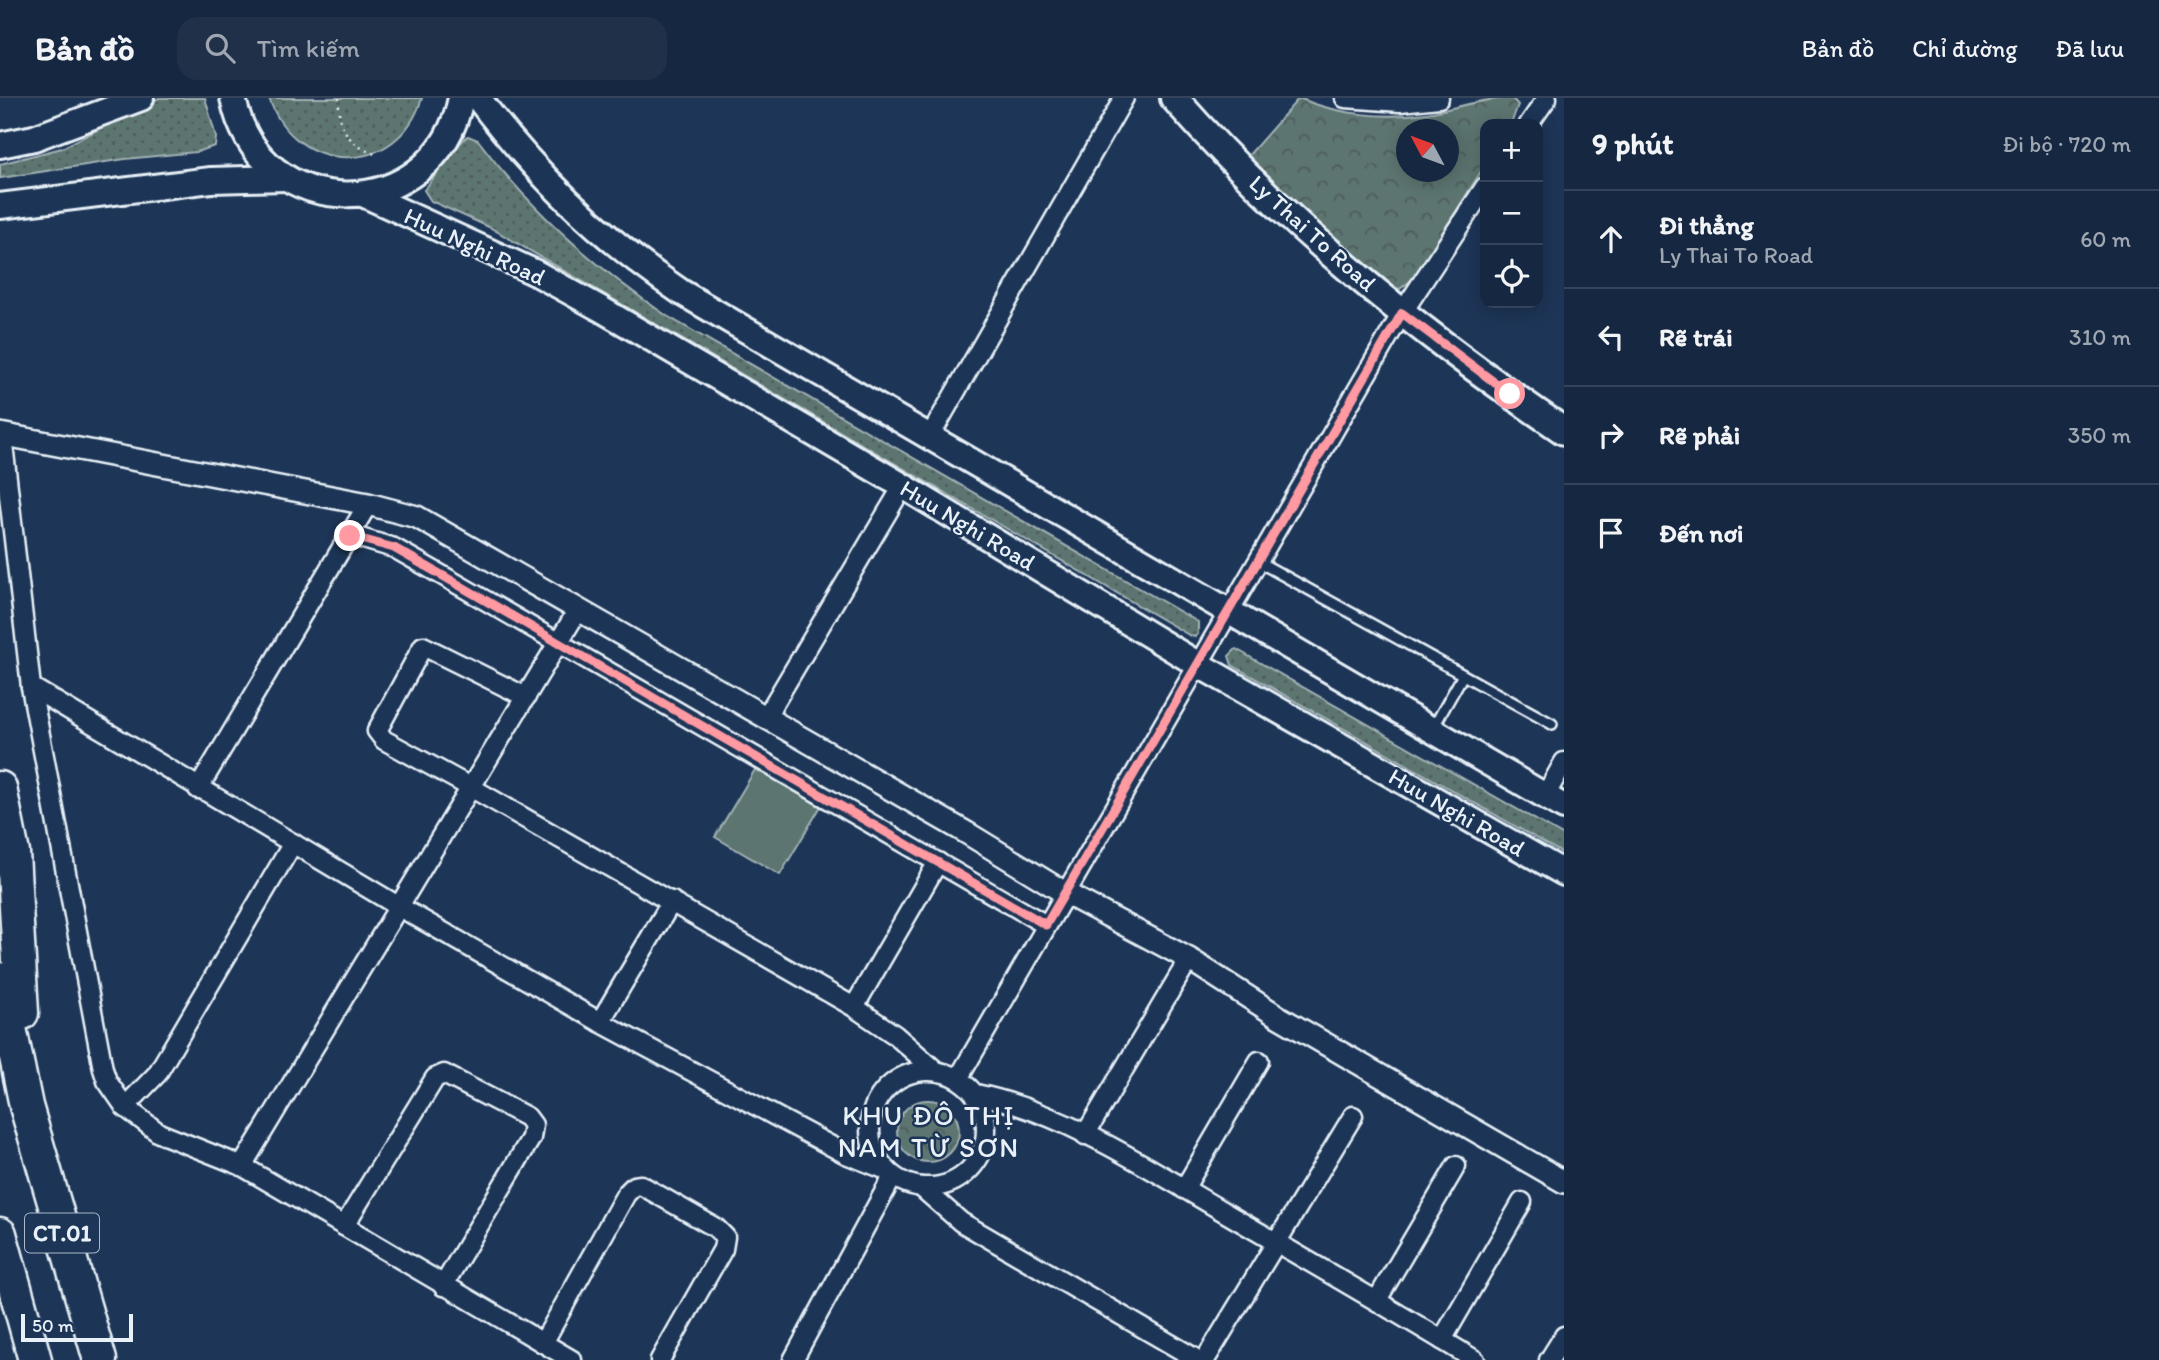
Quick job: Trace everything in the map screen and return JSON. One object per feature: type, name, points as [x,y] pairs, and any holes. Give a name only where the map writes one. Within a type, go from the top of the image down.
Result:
[{"type":"highway","name":"CT.01","points":[[0,788],[13,853],[26,1106]]},
{"type":"highway","name":"CT.01","points":[[0,979],[26,1106],[100,1360]]},
{"type":"highway","name":"CT.01","points":[[0,1234],[35,1360]]},
{"type":"main road","points":[[0,145],[34,138],[141,98]]},
{"type":"main road","points":[[233,98],[239,120],[250,143],[266,162],[286,178],[323,193],[363,194],[399,183],[430,160],[452,128],[461,98]]},
{"type":"main road","points":[[478,98],[547,181],[586,219],[643,267],[718,315],[1555,801]]},
{"type":"main road","name":"Ly Thai To Road","points":[[1174,98],[1257,183],[1402,313],[1452,353],[1564,431]]},
{"type":"main road","points":[[0,206],[211,180],[286,178]]},
{"type":"main road","name":"Huu Nghi Road","points":[[363,194],[536,273],[903,485],[1199,665],[1564,873]]},
{"type":"street","points":[[929,438],[1124,98]]},
{"type":"street","points":[[1345,98],[1400,102],[1439,98]]},
{"type":"street","points":[[1532,119],[1547,98]]},
{"type":"street","points":[[958,1079],[1402,313],[1480,195]]},
{"type":"street","points":[[572,1360],[242,1166],[159,1133],[125,1107],[107,1081],[31,687],[1,435],[368,504],[417,517],[766,717],[1065,893],[1189,959],[1279,1017],[1564,1182]]},
{"type":"street","points":[[766,717],[903,485]]},
{"type":"street","points":[[198,789],[368,504]]},
{"type":"street","points":[[350,536],[394,548],[1046,925]]},
{"type":"street","points":[[242,1166],[578,610]]},
{"type":"street","points":[[526,697],[430,647],[423,646],[377,731],[379,737],[672,901],[854,1007],[895,1035],[936,1071],[958,1079],[976,1094],[1022,1107],[1084,1135],[1278,1243],[1475,1360]]},
{"type":"street","points":[[31,687],[198,789],[600,1022],[846,1154],[921,1187],[961,1222],[1198,1360]]},
{"type":"street","points":[[1555,801],[1564,762]]},
{"type":"street","points":[[125,1107],[158,1074],[293,843]]},
{"type":"street","points":[[854,1007],[938,862]]},
{"type":"street","points":[[600,1022],[672,901]]},
{"type":"street","points":[[1084,1135],[1189,959]]},
{"type":"street","points":[[1184,1189],[1259,1061]]},
{"type":"street","points":[[890,1173],[871,1142],[870,1124],[875,1105],[887,1088],[903,1076],[936,1071]]},
{"type":"street","points":[[344,1226],[435,1078],[444,1074],[459,1079],[527,1117],[533,1125],[531,1138],[443,1286]]},
{"type":"street","points":[[921,1187],[942,1186],[961,1177],[981,1154],[986,1123],[976,1094]]},
{"type":"street","points":[[1205,1360],[1353,1116]]},
{"type":"street","points":[[1377,1300],[1456,1166]]},
{"type":"street","points":[[793,1360],[890,1173]]},
{"type":"street","points":[[544,1343],[626,1194],[634,1186],[641,1185],[716,1228],[725,1237],[723,1249],[660,1360]]},
{"type":"street","points":[[1442,1340],[1522,1202]]},
{"type":"street","points":[[1549,1360],[1564,1336]]},
{"type":"lane","points":[[1259,562],[1552,724]]},
{"type":"lane","points":[[1433,730],[1463,675]]},
{"type":"path","points":[[339,98],[339,119],[345,133],[359,148],[374,154]]},
{"type":"green space","points":[[159,98],[205,98],[216,137],[215,146],[196,152],[125,159],[0,178],[0,164],[62,148]]},
{"type":"green space","points":[[269,98],[422,98],[410,124],[392,143],[370,154],[346,157],[323,153],[300,142],[282,124]]},
{"type":"green space","points":[[1299,98],[1345,112],[1394,116],[1427,113],[1501,98],[1512,98],[1518,105],[1513,119],[1480,119],[1480,173],[1415,277],[1400,289],[1392,287],[1311,217],[1248,156]]},
{"type":"green space","points":[[468,136],[478,140],[519,190],[565,236],[614,278],[667,316],[1198,622],[1198,634],[1195,637],[1189,635],[491,228],[431,201],[424,190]]},
{"type":"green space","points":[[1236,649],[1564,836],[1564,854],[1232,665],[1229,656]]},
{"type":"green space","points":[[756,768],[821,806],[780,875],[715,837]]},
{"type":"green space","points":[[928,1100],[940,1102],[950,1109],[957,1119],[957,1143],[950,1153],[940,1160],[928,1162],[916,1160],[906,1153],[899,1143],[897,1131],[899,1119],[906,1109],[916,1102]]},
{"type":"district","name":"KHU ĐÔ THỊ NAM TỪ SƠN","points":[[929,1131]]},
{"type":"route","points":[[350,536],[394,548],[1046,925],[1230,613],[1402,313],[1510,394]]}]
